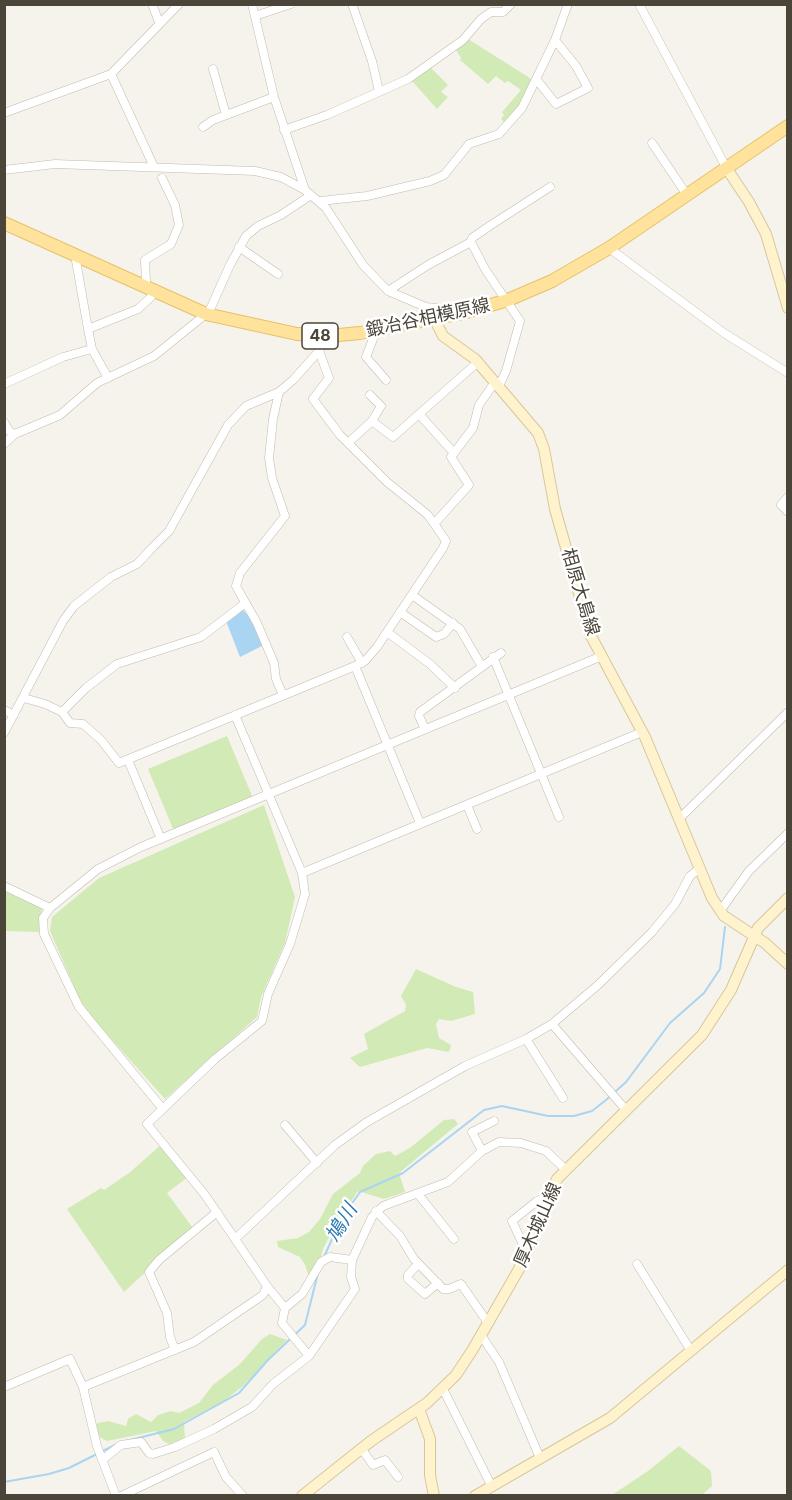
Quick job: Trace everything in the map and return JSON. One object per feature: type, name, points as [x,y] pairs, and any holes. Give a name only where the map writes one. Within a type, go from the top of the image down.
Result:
[{"type":"main road","name":"鍛冶谷相模原線","points":[[4,223],[207,314],[285,332],[328,336],[373,331],[463,313],[507,300],[552,281],[609,248],[788,126]]},
{"type":"street","points":[[152,4],[159,22]]},
{"type":"street","points":[[4,113],[111,74],[159,22],[179,4]]},
{"type":"street","points":[[252,4],[274,97],[308,192]]},
{"type":"street","points":[[255,16],[291,4]]},
{"type":"street","points":[[352,4],[372,62],[379,91]]},
{"type":"street","points":[[284,130],[327,116],[408,79],[463,40],[490,12],[503,12],[511,4]]},
{"type":"street","points":[[320,201],[366,196],[430,181],[444,175],[469,144],[499,134],[514,119],[537,80],[568,4]]},
{"type":"street","points":[[639,4],[727,169],[749,202],[766,234],[788,308]]},
{"type":"street","points":[[537,80],[556,104],[588,88],[576,66],[555,40]]},
{"type":"street","points":[[213,69],[226,115]]},
{"type":"street","points":[[111,74],[154,167]]},
{"type":"street","points":[[203,127],[226,115],[274,97]]},
{"type":"street","points":[[652,143],[687,195]]},
{"type":"street","points":[[4,170],[55,164],[255,171],[281,177],[320,201],[363,265],[388,291],[412,303],[463,313]]},
{"type":"street","points":[[146,282],[145,260],[171,244],[179,225],[175,205],[162,178]]},
{"type":"street","points":[[388,291],[428,265],[471,242],[472,238],[550,187]]},
{"type":"street","points":[[4,444],[15,434],[60,415],[91,388],[108,378],[159,353],[207,314],[239,247],[258,226],[281,215],[308,192]]},
{"type":"street","points":[[435,523],[469,485],[452,461],[453,452],[472,428],[478,405],[506,371],[520,321],[485,269],[471,242]]},
{"type":"street","points":[[239,247],[278,274]]},
{"type":"street","points":[[609,248],[707,321],[788,373]]},
{"type":"street","points":[[75,255],[92,349],[108,378]]},
{"type":"street","points":[[88,329],[138,309],[151,297]]},
{"type":"street","name":"相原大島線","points":[[435,320],[447,340],[478,362],[541,439],[555,510],[591,636],[642,732],[720,911],[754,936]]},
{"type":"street","points":[[373,331],[374,339],[366,357],[386,380]]},
{"type":"street","points":[[4,732],[63,621],[74,606],[111,577],[137,564],[169,531],[228,425],[246,406],[279,392],[319,351],[328,336]]},
{"type":"street","points":[[4,384],[63,357],[92,349]]},
{"type":"street","points":[[24,698],[62,712],[70,723],[83,724],[92,731],[116,762],[128,760],[358,664],[387,632],[445,544],[444,537],[435,523],[387,482],[348,443],[313,399],[329,378],[319,351]]},
{"type":"street","points":[[372,421],[393,437],[478,362]]},
{"type":"street","points":[[279,392],[273,419],[270,458],[272,478],[286,512],[282,521],[240,573],[236,586],[270,652],[283,695]]},
{"type":"street","points":[[348,443],[372,421],[381,406],[370,395]]},
{"type":"street","points":[[419,414],[453,452]]},
{"type":"street","points":[[4,422],[9,431],[15,434]]},
{"type":"street","points":[[788,497],[781,505],[788,512]]},
{"type":"street","points":[[412,595],[453,623],[464,634],[481,665]]},
{"type":"street","points":[[62,712],[86,688],[117,664],[201,637],[244,604]]},
{"type":"street","points":[[400,612],[436,637],[444,634],[453,623]]},
{"type":"street","points":[[387,632],[430,664],[455,687]]},
{"type":"street","points":[[347,637],[387,745],[420,823]]},
{"type":"street","points":[[425,729],[419,716],[420,712],[497,655],[508,695],[558,817]]},
{"type":"street","points":[[162,1108],[79,1007],[44,934],[43,918],[50,908],[98,869],[161,839],[602,656]]},
{"type":"street","points":[[4,710],[14,715]]},
{"type":"street","points":[[680,818],[788,712]]},
{"type":"street","points":[[235,715],[302,873],[305,894],[290,944],[268,994],[262,1021],[215,1059],[147,1124],[217,1212],[267,1286],[285,1308]]},
{"type":"street","points":[[302,873],[642,732]]},
{"type":"street","points":[[128,760],[161,839]]},
{"type":"street","points":[[467,805],[477,829]]},
{"type":"street","points":[[720,911],[749,871],[788,833]]},
{"type":"street","points":[[236,1239],[340,1141],[392,1106],[465,1065],[526,1039],[552,1024],[598,985],[660,923],[675,904],[690,876],[700,868]]},
{"type":"street","points":[[4,886],[50,908]]},
{"type":"street","name":"厚木城山線","points":[[302,1496],[362,1448],[419,1409],[443,1389],[462,1366],[527,1253],[548,1196],[565,1169],[684,1055],[712,1022],[731,990],[754,936],[767,917],[788,898]]},
{"type":"street","points":[[754,936],[772,948],[788,964]]},
{"type":"street","points":[[552,1024],[627,1110]]},
{"type":"street","points":[[526,1039],[563,1098]]},
{"type":"street","points":[[482,1151],[472,1132],[494,1121]]},
{"type":"street","points":[[285,1125],[317,1163]]},
{"type":"street","points":[[101,1458],[121,1445],[141,1442],[149,1453],[153,1454],[175,1447],[214,1429],[252,1407],[273,1384],[309,1356],[355,1289],[351,1277],[352,1260],[361,1236],[376,1211],[396,1200],[448,1182],[482,1151],[496,1143],[521,1143],[548,1151],[565,1169]]},
{"type":"street","points":[[418,1194],[454,1239]]},
{"type":"street","points":[[527,1253],[512,1221],[537,1201],[548,1196]]},
{"type":"street","points":[[376,1211],[400,1236],[404,1246],[418,1264],[446,1290],[460,1284],[488,1323]]},
{"type":"street","points":[[175,1350],[170,1337],[167,1313],[149,1272],[164,1255],[217,1212]]},
{"type":"street","points":[[309,1356],[292,1337],[282,1321],[285,1308],[302,1294],[324,1260],[352,1260]]},
{"type":"street","points":[[418,1264],[408,1275],[408,1280],[425,1294],[438,1283]]},
{"type":"street","points":[[638,1264],[691,1351]]},
{"type":"street","points":[[475,1496],[610,1418],[788,1270]]},
{"type":"street","points":[[84,1387],[194,1342],[264,1295],[267,1286]]},
{"type":"street","points":[[481,1335],[499,1362],[540,1458]]},
{"type":"street","points":[[4,1387],[70,1359],[84,1387],[97,1446],[116,1496]]},
{"type":"street","points":[[443,1389],[491,1485]]},
{"type":"street","points":[[419,1409],[430,1438],[430,1475],[434,1496]]},
{"type":"street","points":[[362,1448],[373,1465],[385,1460],[398,1477]]},
{"type":"street","points":[[121,1496],[213,1452],[226,1477],[243,1496]]},
{"type":"green space","points":[[468,39],[533,80],[518,111],[506,124],[501,119],[504,115],[502,112],[521,90],[496,76],[488,84],[460,60],[456,50]]},
{"type":"green space","points":[[430,67],[448,85],[441,92],[448,97],[437,109],[412,81]]},
{"type":"green space","points":[[227,736],[253,798],[174,831],[148,769]]},
{"type":"green space","points":[[264,805],[295,897],[285,943],[261,997],[257,1017],[165,1099],[97,1023],[80,1000],[50,931],[52,917],[99,878]]},
{"type":"green space","points":[[4,888],[42,907],[39,932],[5,931]]},
{"type":"green space","points":[[416,969],[473,992],[475,1014],[451,1021],[439,1019],[436,1024],[439,1038],[451,1045],[449,1052],[427,1048],[360,1067],[350,1058],[368,1049],[364,1034],[405,1011],[406,1005],[401,996]]},
{"type":"green space","points":[[454,1119],[458,1124],[399,1173],[405,1192],[384,1199],[358,1191],[323,1249],[317,1272],[309,1277],[300,1257],[278,1247],[277,1241],[298,1238],[309,1232],[320,1219],[333,1194],[360,1173],[363,1166],[376,1154],[390,1151],[395,1156],[410,1148],[444,1120]]},
{"type":"green space","points":[[161,1145],[188,1177],[167,1193],[193,1228],[124,1292],[67,1209],[101,1188],[104,1190],[129,1173]]},
{"type":"green space","points":[[270,1334],[287,1340],[243,1386],[224,1401],[184,1422],[185,1439],[169,1444],[163,1441],[156,1431],[107,1441],[98,1436],[95,1426],[98,1423],[108,1421],[126,1426],[128,1419],[136,1414],[151,1422],[158,1415],[171,1411],[179,1413],[199,1403],[213,1385],[240,1364],[262,1339]]},
{"type":"green space","points":[[679,1446],[711,1471],[712,1486],[702,1495],[612,1495],[648,1471]]},
{"type":"water","points":[[242,609],[255,623],[264,645],[240,657],[226,621]]},
{"type":"waterway","name":"鳩川","points":[[324,1257],[341,1219],[360,1192],[403,1173],[484,1110],[502,1106],[548,1116],[574,1116],[592,1111],[606,1100],[626,1082],[670,1023],[704,993],[720,969],[725,927]]},
{"type":"waterway","name":"鳩川","points":[[126,1441],[174,1429],[239,1393],[267,1361],[305,1325],[318,1273]]},
{"type":"waterway","name":"鳩川","points":[[4,1482],[69,1468],[117,1444]]}]
